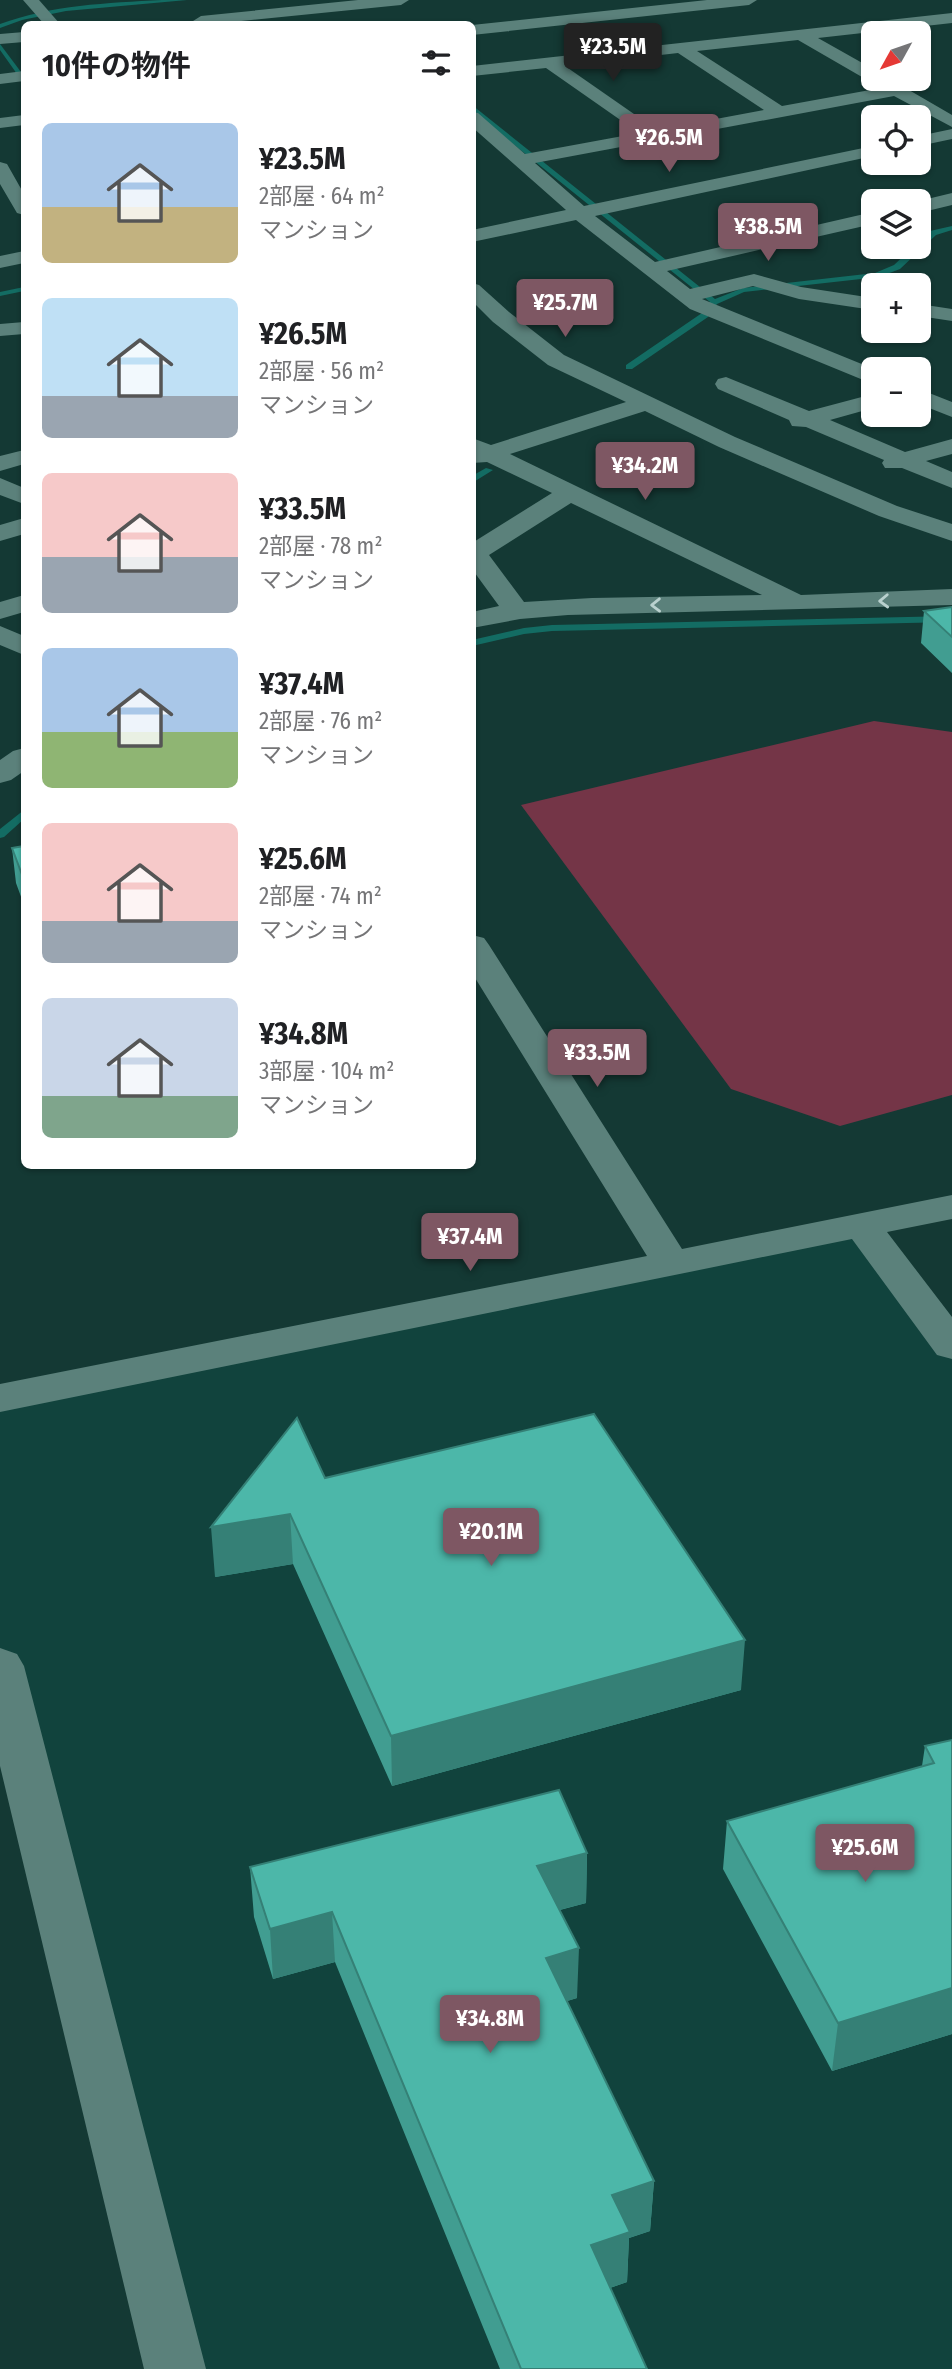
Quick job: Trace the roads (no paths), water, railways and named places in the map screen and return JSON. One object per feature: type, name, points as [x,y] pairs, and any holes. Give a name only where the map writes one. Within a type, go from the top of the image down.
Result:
[{"type":"street","points":[[199,19],[329,4],[401,0]]},
{"type":"street","points":[[476,30],[749,0]]},
{"type":"street","points":[[899,5],[952,33]]},
{"type":"street","points":[[476,71],[952,18]]},
{"type":"street","points":[[800,34],[861,69]]},
{"type":"street","points":[[680,47],[780,113]]},
{"type":"street","points":[[549,62],[655,136]]},
{"type":"street","points":[[523,160],[892,91]]},
{"type":"street","points":[[899,91],[952,122]]},
{"type":"street","points":[[0,123],[21,120]]},
{"type":"street","points":[[476,120],[580,213],[654,268],[697,305],[861,372]]},
{"type":"street","points":[[931,138],[952,134]]},
{"type":"street","points":[[476,235],[861,154]]},
{"type":"street","points":[[0,168],[21,204]]},
{"type":"street","points":[[931,204],[952,199]]},
{"type":"street","points":[[654,268],[861,221]]},
{"type":"street","points":[[0,262],[21,258]]},
{"type":"street","points":[[688,296],[754,280],[799,293],[861,301]]},
{"type":"street","points":[[476,293],[501,317],[556,360],[727,442],[825,484],[945,526]]},
{"type":"street","points":[[931,307],[952,296]]},
{"type":"street","points":[[931,312],[952,315]]},
{"type":"street","points":[[0,330],[21,328]]},
{"type":"street","points":[[931,385],[941,382]]},
{"type":"street","points":[[726,384],[952,481]]},
{"type":"street","points":[[931,401],[952,410]]},
{"type":"street","points":[[478,452],[645,404]]},
{"type":"street","points":[[727,442],[861,404]]},
{"type":"street","points":[[825,484],[952,446]]},
{"type":"street","points":[[478,452],[571,492],[796,602]]},
{"type":"street","points":[[0,464],[21,458]]},
{"type":"street","points":[[0,485],[21,496]]},
{"type":"street","points":[[476,552],[571,492]]},
{"type":"street","points":[[0,533],[21,527]]},
{"type":"street","points":[[476,556],[517,611]]},
{"type":"street","points":[[476,619],[563,606],[882,601],[952,597]]},
{"type":"street","points":[[0,611],[21,604]]},
{"type":"street","points":[[0,634],[21,645]]},
{"type":"street","points":[[0,774],[21,759]]},
{"type":"street","points":[[476,951],[672,1264]]},
{"type":"street","points":[[0,1398],[952,1207]]},
{"type":"street","points":[[862,1226],[952,1346]]},
{"type":"street","points":[[0,1666],[176,2369]]},
{"type":"waterway","points":[[0,26],[42,13],[66,9],[184,0]]},
{"type":"waterway","points":[[0,46],[21,76]]},
{"type":"waterway","points":[[476,110],[714,302]]},
{"type":"waterway","points":[[931,235],[952,228]]},
{"type":"waterway","points":[[714,302],[743,290],[876,275],[897,267],[905,259]]},
{"type":"waterway","points":[[0,294],[21,290]]},
{"type":"waterway","points":[[629,367],[705,315],[714,302]]},
{"type":"waterway","points":[[476,478],[489,470]]},
{"type":"waterway","points":[[476,642],[524,631],[552,628],[952,619]]},
{"type":"waterway","points":[[0,835],[21,816]]}]
